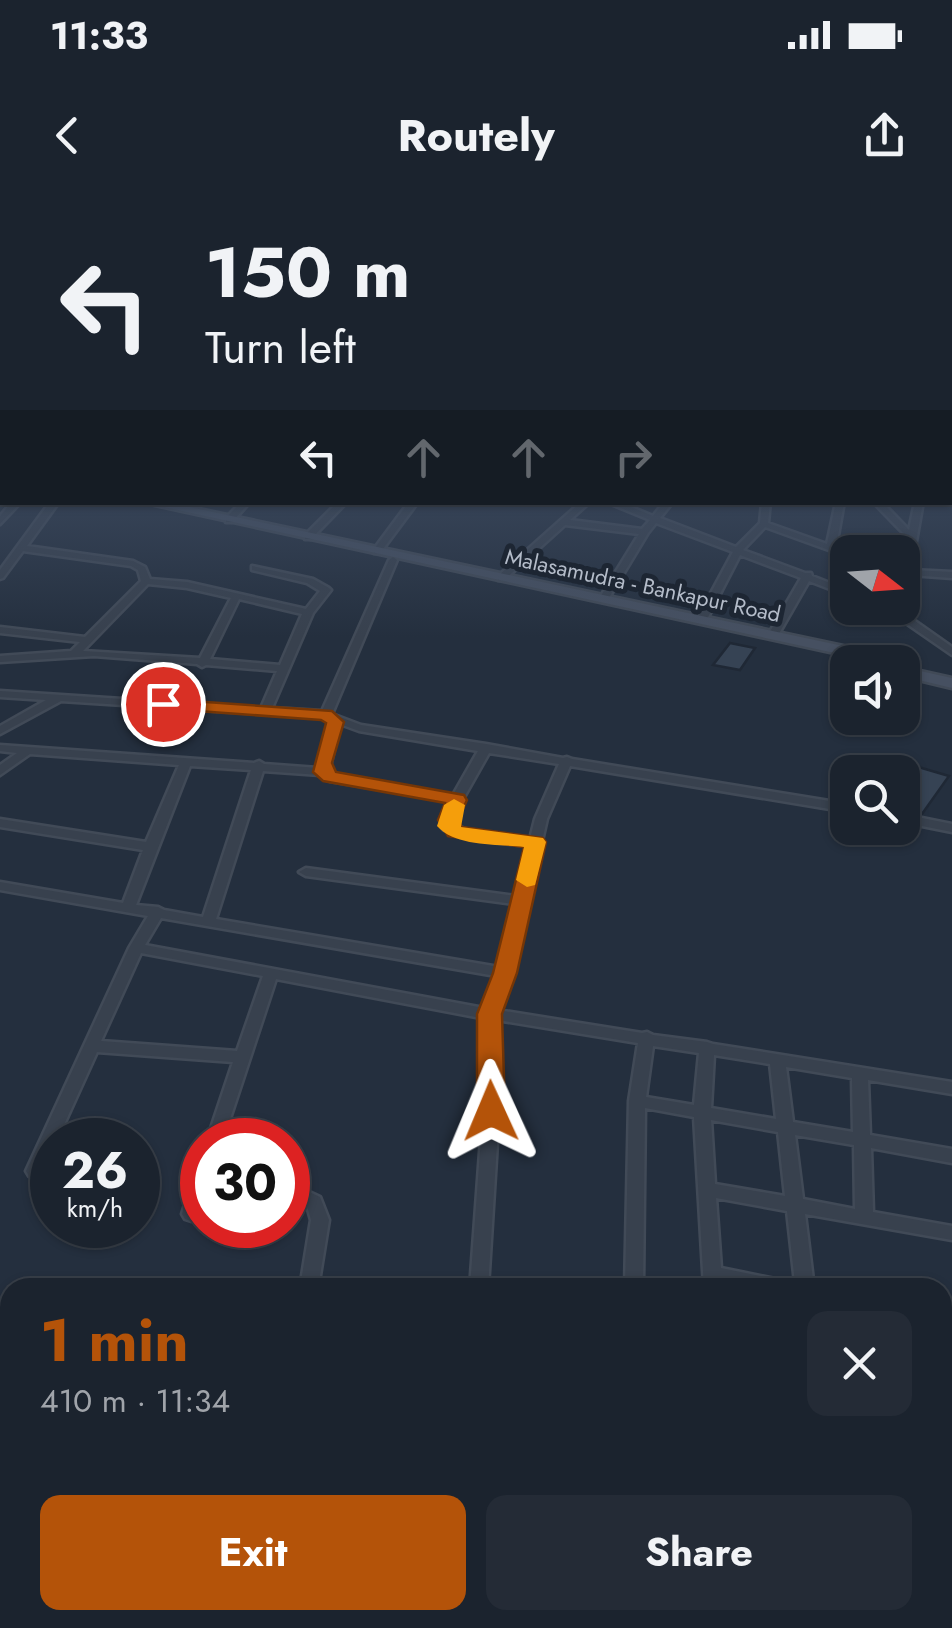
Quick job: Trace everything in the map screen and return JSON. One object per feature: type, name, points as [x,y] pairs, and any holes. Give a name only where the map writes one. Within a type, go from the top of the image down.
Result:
[{"type":"main road","points":[[137,505],[830,654]]},
{"type":"main road","name":"Malasamudra - Bankapur Road","points":[[162,505],[830,647]]},
{"type":"main road","points":[[920,672],[952,679]]},
{"type":"street","points":[[0,576],[54,505]]},
{"type":"street","points":[[229,520],[243,505]]},
{"type":"street","points":[[308,536],[340,505]]},
{"type":"street","points":[[377,551],[412,505]]},
{"type":"street","points":[[501,578],[583,505]]},
{"type":"street","points":[[620,505],[830,584]]},
{"type":"street","points":[[604,599],[644,532],[666,505]]},
{"type":"street","points":[[702,619],[739,548],[764,524],[766,505]]},
{"type":"street","points":[[834,535],[839,505]]},
{"type":"street","points":[[880,505],[909,535]]},
{"type":"street","points":[[914,535],[919,505]]},
{"type":"street","points":[[563,522],[644,532]]},
{"type":"street","points":[[764,524],[830,548]]},
{"type":"street","points":[[20,548],[133,564],[142,568],[146,581]]},
{"type":"street","points":[[323,772],[331,718],[393,560]]},
{"type":"street","points":[[255,568],[321,586],[325,595],[308,612],[266,711]]},
{"type":"street","points":[[920,574],[952,575]]},
{"type":"street","points":[[772,634],[808,575]]},
{"type":"street","points":[[146,581],[308,612]]},
{"type":"street","points":[[72,656],[146,581]]},
{"type":"street","points":[[202,664],[236,596]]},
{"type":"street","points":[[914,625],[952,652]]},
{"type":"street","points":[[0,630],[87,640]]},
{"type":"street","points":[[0,659],[94,653],[281,668]]},
{"type":"street","points":[[0,694],[331,718],[830,805]]},
{"type":"street","points":[[0,731],[60,698]]},
{"type":"street","points":[[486,747],[448,820],[455,832],[536,842]]},
{"type":"street","points":[[0,748],[323,772],[340,780],[457,800]]},
{"type":"street","points":[[0,771],[30,748]]},
{"type":"street","points":[[479,1278],[491,1111],[490,1014],[505,973],[536,842],[568,760]]},
{"type":"street","points":[[128,907],[186,761]]},
{"type":"street","points":[[209,919],[259,766]]},
{"type":"street","points":[[920,822],[952,828]]},
{"type":"street","points":[[0,823],[151,847]]},
{"type":"street","points":[[306,872],[522,901]]},
{"type":"street","points":[[0,886],[505,973]]},
{"type":"street","points":[[59,1118],[136,948],[158,911]]},
{"type":"street","points":[[136,948],[490,1014],[952,1088]]},
{"type":"street","points":[[223,1118],[270,973]]},
{"type":"street","points":[[634,1278],[637,1101],[647,1037]]},
{"type":"street","points":[[92,1046],[242,1058]]},
{"type":"street","points":[[707,1047],[702,1112],[714,1278]]},
{"type":"street","points":[[777,1059],[804,1278]]},
{"type":"street","points":[[860,1072],[864,1216]]},
{"type":"street","points":[[637,1101],[952,1156]]},
{"type":"street","points":[[710,1190],[952,1233]]},
{"type":"street","points":[[310,1200],[320,1220],[311,1278]]},
{"type":"building","points":[[730,643],[755,648],[740,670],[713,665]]},
{"type":"building","points":[[920,767],[949,776],[922,814]]},
{"type":"slow traffic","points":[[454,805],[448,826],[455,832],[536,842],[527,880]]},
{"type":"route","points":[[163,704],[326,715],[335,722],[322,763],[323,772],[340,780],[457,800],[448,820],[448,826],[455,832],[536,842],[505,973],[490,1014],[491,1111]]}]
